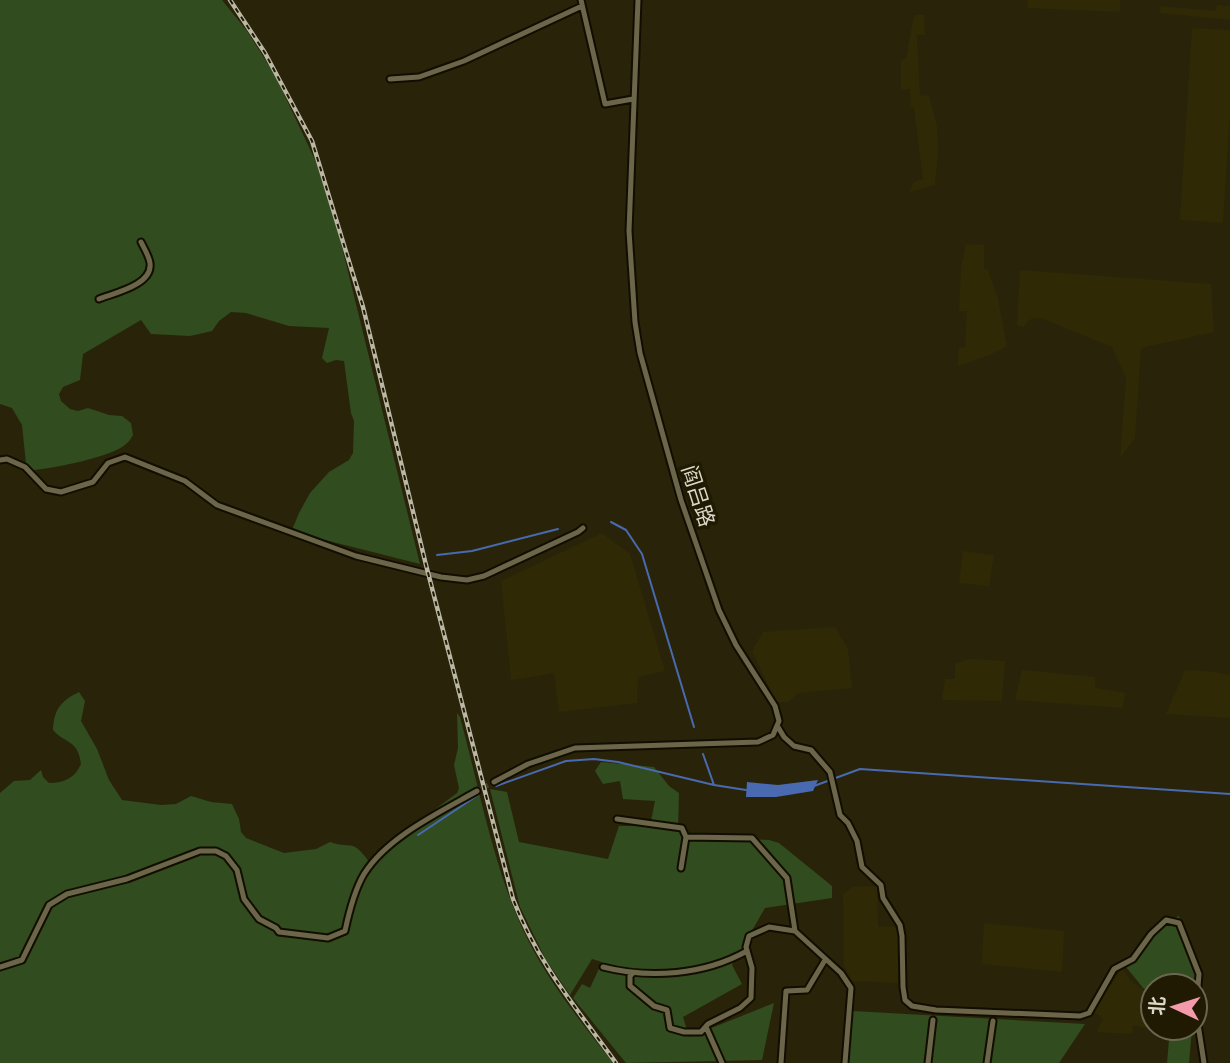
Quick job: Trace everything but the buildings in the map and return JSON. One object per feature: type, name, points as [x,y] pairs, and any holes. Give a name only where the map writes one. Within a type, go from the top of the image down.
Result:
[{"type":"street","name":"阎吕路","points":[[638,0],[629,231],[635,322],[640,353],[681,500],[719,610],[736,645],[775,706],[779,717],[778,727]]},
{"type":"street","points":[[390,79],[419,77],[464,61],[581,3],[605,104],[634,99]]},
{"type":"street","points":[[99,299],[147,277],[151,264],[141,242]]},
{"type":"street","points":[[0,460],[7,459],[25,467],[46,489],[61,492],[93,482],[108,463],[125,457],[185,481],[217,505],[279,529],[392,566],[467,580],[484,576],[578,532],[583,527]]},
{"type":"street","points":[[494,782],[528,764],[575,748],[758,742],[773,735],[778,727],[794,746],[811,750],[830,772],[840,815],[848,823],[857,841],[862,867],[881,885],[883,898],[900,925],[903,987],[905,1000],[912,1006],[936,1010],[1080,1016],[1089,1013],[1114,969],[1133,959],[1151,934],[1166,920],[1179,923],[1199,974],[1196,1011],[1204,1063]]},
{"type":"street","points":[[0,967],[22,960],[49,905],[67,894],[127,879],[200,851],[216,851],[226,856],[237,870],[244,899],[259,919],[279,932],[328,938],[345,931],[349,909],[364,873],[393,842],[477,790]]},
{"type":"street","points":[[617,819],[682,828],[685,837],[681,868]]},
{"type":"street","points":[[685,837],[752,838],[787,878],[796,931],[841,973],[851,988],[845,1063]]},
{"type":"street","points":[[633,973],[630,976],[630,986],[654,1006],[667,1010],[670,1028],[684,1032],[701,1031],[708,1024],[740,1008],[751,998],[752,968],[747,951],[748,936],[769,927],[796,931]]},
{"type":"street","points":[[603,967],[633,973],[663,974],[713,966],[747,951]]},
{"type":"street","points":[[781,1063],[786,991],[807,990],[825,960]]},
{"type":"street","points":[[928,1063],[933,1020]]},
{"type":"street","points":[[986,1063],[993,1021]]},
{"type":"street","points":[[706,1027],[722,1063]]},
{"type":"shaded area","points":[[1028,0],[1120,0],[1120,12],[1028,8]]},
{"type":"shaded area","points":[[1217,5],[1230,6],[1230,20],[1160,13],[1161,6],[1216,11]]},
{"type":"shaded area","points":[[914,15],[924,15],[925,35],[917,35],[920,95],[929,96],[937,126],[938,153],[935,185],[909,192],[914,182],[923,179],[910,89],[901,90],[901,60],[906,58]]},
{"type":"shaded area","points":[[1192,28],[1230,30],[1230,113],[1223,223],[1180,220]]},
{"type":"shaded area","points":[[966,244],[984,245],[984,269],[988,270],[998,299],[1007,346],[958,366],[959,348],[965,347],[967,311],[959,311],[961,268]]},
{"type":"shaded area","points":[[1020,270],[1211,284],[1214,332],[1141,348],[1135,438],[1120,458],[1126,378],[1112,347],[1041,318],[1031,319],[1023,327],[1017,325]]},
{"type":"shaded area","points":[[602,533],[630,554],[665,671],[638,677],[637,703],[559,712],[554,673],[511,680],[501,581]]},
{"type":"shaded area","points":[[963,551],[994,555],[989,586],[959,583]]},
{"type":"shaded area","points":[[835,627],[848,649],[852,688],[798,693],[788,702],[776,702],[752,651],[763,632]]},
{"type":"shaded area","points":[[970,659],[1005,661],[1002,701],[942,700],[945,679],[955,679],[955,664]]},
{"type":"shaded area","points":[[1022,670],[1095,677],[1095,688],[1125,693],[1123,708],[1015,700]]},
{"type":"shaded area","points":[[1185,670],[1230,675],[1230,718],[1166,714]]},
{"type":"shaded area","points":[[877,886],[878,927],[893,926],[899,932],[898,983],[852,981],[844,966],[843,894],[853,887]]},
{"type":"shaded area","points":[[984,923],[1064,931],[1062,972],[982,964]]},
{"type":"shaded area","points":[[1122,968],[1139,987],[1139,1026],[1133,1025],[1132,1034],[1097,1032],[1103,1018],[1093,1012]]},
{"type":"green space","points":[[0,0],[222,0],[247,31],[275,75],[316,162],[338,231],[420,564],[325,540],[322,546],[290,535],[310,493],[329,472],[349,460],[353,453],[354,421],[344,361],[327,363],[322,358],[329,328],[289,326],[246,313],[231,312],[219,321],[212,331],[190,336],[151,334],[141,320],[83,354],[80,380],[63,387],[59,394],[61,401],[70,409],[78,411],[88,408],[122,416],[131,423],[133,435],[129,441],[120,449],[67,464],[33,470],[26,464],[22,425],[12,408],[0,404]]},
{"type":"green space","points":[[79,692],[85,701],[81,721],[97,749],[109,780],[122,800],[161,805],[176,804],[191,796],[232,804],[241,832],[246,838],[284,853],[316,849],[330,842],[352,846],[370,863],[406,831],[457,793],[459,788],[454,765],[458,748],[457,713],[496,856],[526,936],[555,986],[613,1063],[0,1063],[0,793],[14,781],[30,780],[41,770],[49,783],[64,781],[76,773],[81,764],[77,750],[53,730],[55,716],[60,707]]},
{"type":"green space","points":[[601,762],[654,767],[669,786],[679,793],[678,830],[682,837],[769,840],[779,843],[832,886],[832,898],[765,908],[732,965],[742,984],[683,1017],[689,1037],[774,1003],[762,1060],[626,1063],[573,998],[582,984],[590,988],[602,962],[592,959],[570,995],[546,960],[520,907],[490,789],[507,792],[519,842],[608,859],[619,826],[650,826],[655,801],[623,799],[620,781],[603,784],[595,771]]},
{"type":"green space","points":[[1179,916],[1186,942],[1197,965],[1196,972],[1139,972],[1139,983],[1126,967],[1171,920]]},
{"type":"green space","points":[[853,1011],[1085,1024],[1059,1063],[848,1063]]},
{"type":"green space","points":[[1169,1042],[1191,1042],[1189,1063],[1167,1063]]},
{"type":"water","points":[[818,780],[813,791],[776,797],[746,797],[747,782],[778,785]]},
{"type":"waterway","points":[[611,522],[626,530],[642,554],[694,727]]},
{"type":"waterway","points":[[437,555],[472,551],[558,529]]},
{"type":"waterway","points":[[703,754],[714,785]]},
{"type":"waterway","points":[[496,786],[566,761],[594,759],[746,790]]},
{"type":"waterway","points":[[814,786],[860,769],[1230,794]]},
{"type":"waterway","points":[[418,835],[478,795]]},
{"type":"tunnel","points":[[477,791],[494,782]]},
{"type":"railway","points":[[230,0],[265,53],[312,141],[363,307],[426,565],[513,899],[546,964],[616,1063]]}]
